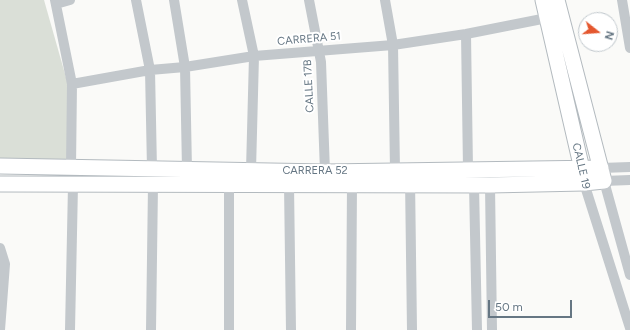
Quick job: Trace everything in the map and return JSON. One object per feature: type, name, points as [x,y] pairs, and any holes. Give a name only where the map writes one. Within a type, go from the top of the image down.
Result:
[{"type":"main road","name":"CALLE 19","points":[[543,0],[583,177]]},
{"type":"main road","name":"CALLE 19","points":[[557,0],[602,175]]},
{"type":"main road","name":"CARRERA 52","points":[[0,166],[325,172],[410,169],[468,169],[583,177]]},
{"type":"main road","name":"CARRERA 52","points":[[0,184],[490,185],[602,175]]},
{"type":"street","points":[[70,0],[56,2],[72,84],[71,167]]},
{"type":"street","points":[[136,0],[150,70],[152,169]]},
{"type":"street","points":[[174,0],[185,67],[187,170]]},
{"type":"street","points":[[242,0],[254,56],[251,170]]},
{"type":"street","name":"CALLE 17B","points":[[309,0],[320,50],[325,172]]},
{"type":"street","points":[[385,0],[393,45],[395,170]]},
{"type":"street","points":[[622,0],[630,48]]},
{"type":"street","name":"CARRERA 51","points":[[72,84],[150,70],[185,67],[254,56],[393,45],[466,34],[547,18]]},
{"type":"street","points":[[466,34],[468,169]]},
{"type":"street","name":"CARRERA 52","points":[[602,175],[630,167]]},
{"type":"street","points":[[410,169],[412,330]]},
{"type":"street","name":"CARRERA 52","points":[[602,175],[630,180]]},
{"type":"street","name":"CALLE 19","points":[[602,175],[630,275]]},
{"type":"street","name":"CALLE 19","points":[[583,177],[630,328]]},
{"type":"street","points":[[70,330],[73,185]]},
{"type":"street","points":[[151,330],[153,185]]},
{"type":"street","points":[[229,185],[229,330]]},
{"type":"street","points":[[289,185],[291,330]]},
{"type":"street","points":[[351,330],[352,185]]},
{"type":"street","points":[[474,185],[477,330]]},
{"type":"street","points":[[490,185],[492,330]]},
{"type":"street","points":[[0,248],[4,264],[0,330]]},
{"type":"shaded area","points":[[0,0],[44,0],[67,81],[69,164],[0,162]]}]
